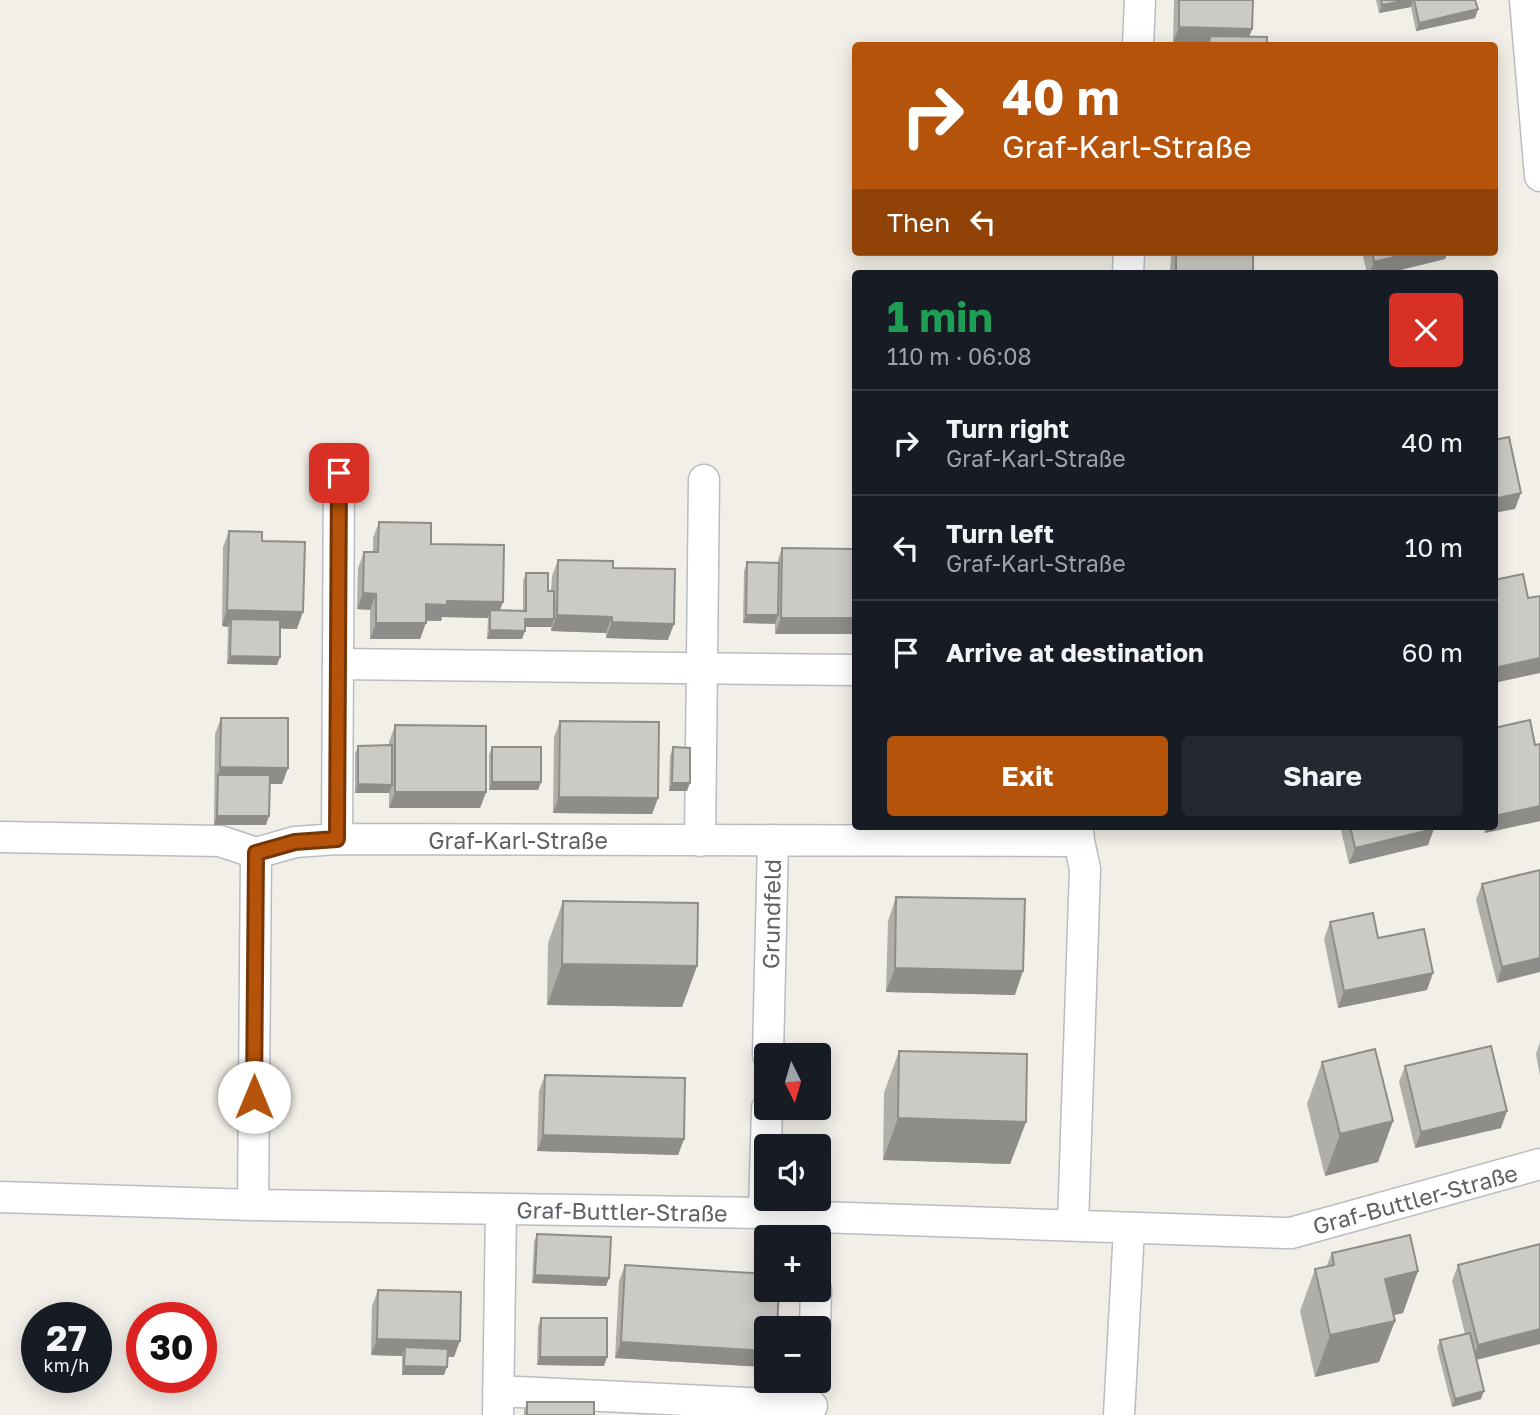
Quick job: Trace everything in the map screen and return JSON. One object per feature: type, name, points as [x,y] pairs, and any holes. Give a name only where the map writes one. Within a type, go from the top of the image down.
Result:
[{"type":"street","points":[[1138,42],[1140,0]]},
{"type":"street","points":[[1525,0],[1540,176]]},
{"type":"street","points":[[337,839],[339,473]]},
{"type":"street","points":[[700,841],[704,480]]},
{"type":"street","points":[[338,664],[702,666],[852,670]]},
{"type":"street","points":[[1073,1225],[1085,869],[1078,833]]},
{"type":"street","name":"Grundfeld","points":[[768,1043],[773,840],[1078,833]]},
{"type":"street","points":[[0,837],[220,841],[256,853],[253,1205]]},
{"type":"street","name":"Graf-Karl-Straße","points":[[256,853],[295,842],[337,839],[773,840]]},
{"type":"street","points":[[764,1213],[767,1120]]},
{"type":"street","name":"Graf-Buttler-Straße","points":[[831,1227],[1073,1225],[1288,1233],[1540,1164]]},
{"type":"street","name":"Graf-Buttler-Straße","points":[[0,1198],[764,1213],[810,1225]]},
{"type":"street","points":[[502,1209],[498,1403],[813,1401]]},
{"type":"street","points":[[1119,1415],[1129,1228]]},
{"type":"building","points":[[1179,0],[1253,0],[1252,29],[1179,27]]},
{"type":"building","points":[[1381,0],[1407,0],[1382,5]]},
{"type":"building","points":[[1414,0],[1475,0],[1478,9],[1419,23]]},
{"type":"building","points":[[1210,36],[1267,37],[1267,42],[1209,42]]},
{"type":"building","points":[[1176,256],[1253,256],[1253,270],[1176,270]]},
{"type":"building","points":[[1373,256],[1398,256],[1374,262]]},
{"type":"building","points":[[1509,437],[1521,493],[1498,498],[1498,439]]},
{"type":"building","points":[[379,522],[431,523],[431,544],[504,545],[503,602],[447,601],[447,605],[426,604],[426,623],[376,623],[376,594],[363,593],[364,552],[378,552]]},
{"type":"building","points":[[229,531],[262,532],[262,541],[305,542],[303,612],[227,610]]},
{"type":"building","points":[[782,548],[852,549],[852,618],[781,618]]},
{"type":"building","points":[[558,560],[613,561],[613,568],[675,569],[674,624],[612,622],[612,617],[557,615]]},
{"type":"building","points":[[747,562],[779,563],[778,615],[746,615]]},
{"type":"building","points":[[526,573],[548,573],[548,591],[554,591],[554,619],[525,619],[525,631],[490,630],[490,610],[526,611]]},
{"type":"building","points":[[1523,574],[1528,598],[1540,596],[1540,658],[1498,667],[1498,579]]},
{"type":"building","points":[[231,619],[280,620],[280,657],[230,656]]},
{"type":"building","points":[[221,718],[288,718],[288,768],[220,767]]},
{"type":"building","points":[[1530,720],[1535,745],[1540,744],[1540,806],[1498,815],[1498,727]]},
{"type":"building","points":[[560,721],[659,722],[658,798],[559,797]]},
{"type":"building","points":[[395,725],[486,726],[486,792],[395,792]]},
{"type":"building","points":[[392,745],[392,785],[358,784],[358,746]]},
{"type":"building","points":[[492,747],[541,747],[541,782],[492,782]]},
{"type":"building","points":[[673,747],[690,748],[690,783],[672,783]]},
{"type":"building","points":[[218,775],[270,775],[269,816],[217,816]]},
{"type":"building","points":[[1351,830],[1430,830],[1355,848]]},
{"type":"building","points":[[1540,870],[1540,958],[1502,967],[1482,884]]},
{"type":"building","points":[[896,897],[1025,899],[1023,971],[895,968]]},
{"type":"building","points":[[563,901],[698,903],[697,966],[562,964]]},
{"type":"building","points":[[1373,913],[1378,938],[1424,929],[1433,973],[1344,991],[1330,922]]},
{"type":"building","points":[[1491,1046],[1507,1111],[1421,1132],[1405,1066]]},
{"type":"building","points":[[1375,1049],[1393,1121],[1340,1134],[1322,1062]]},
{"type":"building","points":[[899,1051],[1027,1054],[1026,1122],[898,1118]]},
{"type":"building","points":[[545,1075],[685,1078],[684,1139],[543,1135]]},
{"type":"building","points":[[537,1234],[611,1237],[609,1278],[535,1275]]},
{"type":"building","points":[[1410,1235],[1418,1271],[1385,1279],[1395,1321],[1330,1335],[1315,1269],[1334,1265],[1332,1253]]},
{"type":"building","points":[[1540,1244],[1540,1329],[1478,1345],[1458,1265]]},
{"type":"building","points":[[625,1265],[754,1273],[754,1302],[778,1302],[778,1316],[754,1316],[754,1350],[621,1342]]},
{"type":"building","points":[[378,1290],[461,1292],[460,1341],[377,1339]]},
{"type":"building","points":[[541,1318],[607,1318],[607,1357],[540,1357]]},
{"type":"building","points":[[1470,1333],[1484,1391],[1455,1399],[1440,1340]]},
{"type":"building","points":[[405,1347],[448,1349],[447,1367],[404,1366]]},
{"type":"building","points":[[527,1402],[594,1402],[594,1415],[527,1415]]},
{"type":"route","points":[[254,1097],[256,853],[295,842],[337,839],[339,473]]}]
